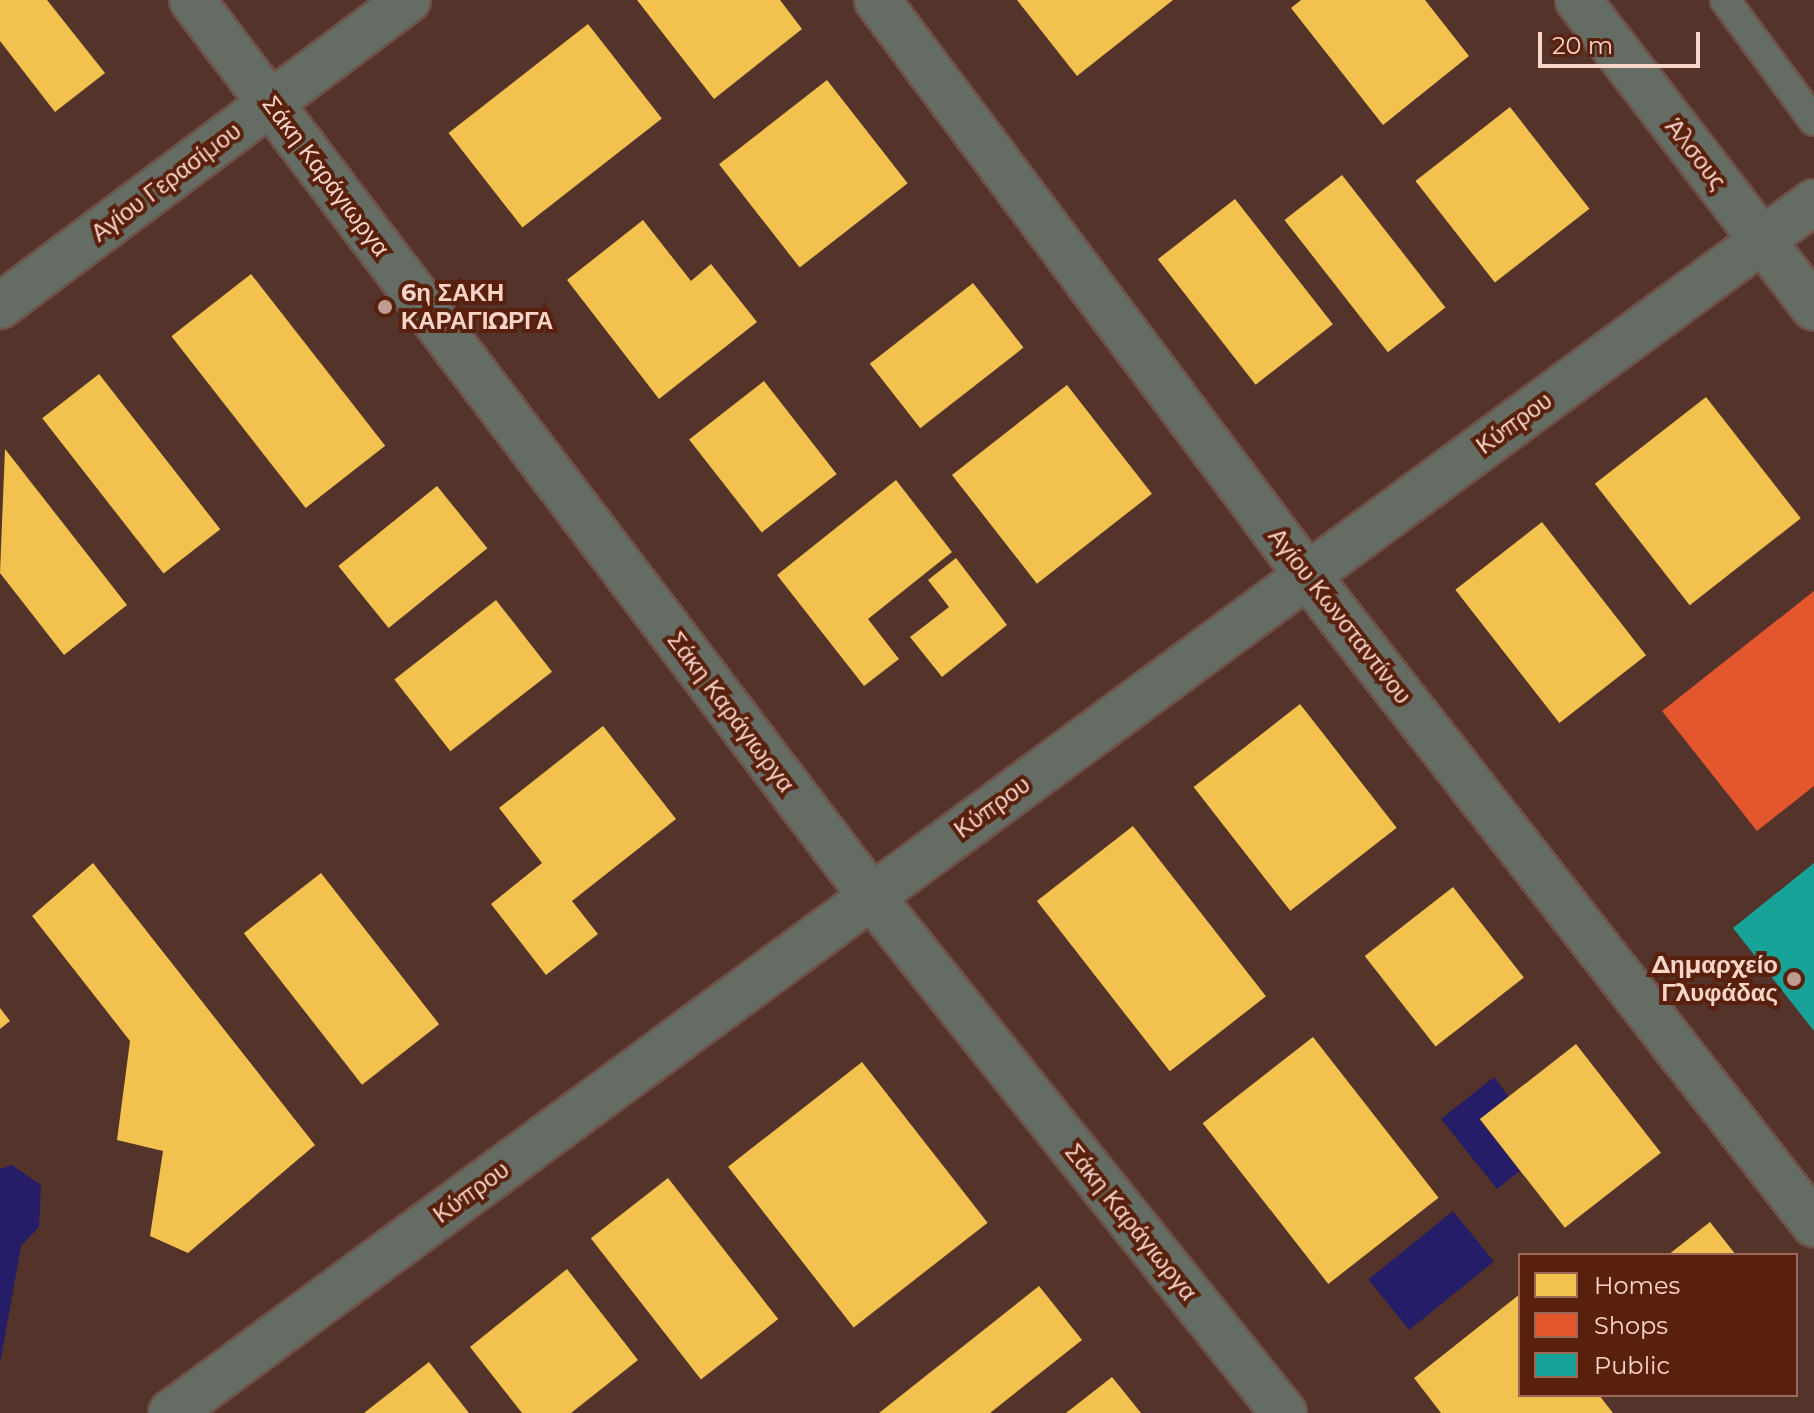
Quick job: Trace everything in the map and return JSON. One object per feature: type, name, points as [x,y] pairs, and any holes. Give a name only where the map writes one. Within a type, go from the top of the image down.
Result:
[{"type":"street","name":"Σάκη Καράγιωργα","points":[[192,0],[871,896],[1284,1413]]},
{"type":"street","name":"Αγίου Γερασίμου","points":[[0,306],[408,0]]},
{"type":"street","name":"Αγίου Κωνσταντίνου","points":[[877,0],[1307,575],[1814,1224]]},
{"type":"street","name":"Άλσους","points":[[1578,0],[1814,308]]},
{"type":"street","name":"Κύπρου","points":[[171,1413],[1814,202]]},
{"type":"lane","points":[[1725,0],[1814,121]]},
{"type":"shaded area","points":[[1494,1077],[1509,1097],[1480,1120],[1520,1171],[1497,1189],[1441,1119]]},
{"type":"shaded area","points":[[12,1165],[41,1185],[39,1227],[21,1246],[0,1364],[0,1169]]},
{"type":"shaded area","points":[[1453,1211],[1494,1262],[1409,1330],[1368,1280]]},
{"type":"building: Homes","points":[[0,0],[47,0],[105,73],[55,112],[0,41]]},
{"type":"building: Homes","points":[[637,0],[780,0],[802,29],[714,99]]},
{"type":"building: Homes","points":[[1017,0],[1173,0],[1077,76]]},
{"type":"building: Homes","points":[[1301,0],[1425,0],[1469,56],[1383,125],[1291,8]]},
{"type":"building: Homes","points":[[588,24],[662,119],[522,228],[449,133]]},
{"type":"building: Homes","points":[[827,80],[908,183],[800,268],[719,164]]},
{"type":"building: Homes","points":[[1510,107],[1589,209],[1495,283],[1415,181]]},
{"type":"building: Homes","points":[[1342,175],[1445,307],[1388,352],[1284,220]]},
{"type":"building: Homes","points":[[1235,199],[1333,324],[1256,385],[1158,259]]},
{"type":"building: Homes","points":[[643,220],[691,281],[711,264],[757,322],[659,399],[567,280]]},
{"type":"building: Homes","points":[[251,274],[385,446],[306,508],[171,336]]},
{"type":"building: Homes","points":[[973,283],[1023,348],[920,428],[870,364]]},
{"type":"building: Homes","points":[[99,374],[220,529],[164,574],[42,418]]},
{"type":"building: Homes","points":[[764,381],[837,474],[762,532],[689,439]]},
{"type":"building: Homes","points":[[1067,385],[1152,494],[1037,584],[952,475]]},
{"type":"building: Homes","points":[[1706,397],[1801,518],[1690,605],[1595,484]]},
{"type":"building: Homes","points":[[5,449],[127,605],[64,655],[0,573]]},
{"type":"building: Homes","points":[[896,480],[952,552],[868,619],[899,659],[864,686],[777,575]]},
{"type":"building: Homes","points":[[437,486],[487,548],[389,628],[338,566]]},
{"type":"building: Homes","points":[[1542,522],[1646,655],[1559,723],[1455,590]]},
{"type":"building: Homes","points":[[956,558],[1007,625],[942,677],[910,637],[949,607],[928,580]]},
{"type":"building: Homes","points":[[496,600],[552,672],[450,751],[394,679]]},
{"type":"building: Homes","points":[[1300,704],[1397,828],[1290,911],[1194,787]]},
{"type":"building: Homes","points":[[603,726],[676,819],[572,901],[598,934],[546,975],[491,904],[542,863],[499,808]]},
{"type":"building: Homes","points":[[1133,826],[1266,996],[1170,1071],[1037,901]]},
{"type":"building: Homes","points":[[93,863],[315,1145],[188,1253],[150,1236],[163,1151],[117,1140],[130,1041],[32,916]]},
{"type":"building: Homes","points":[[321,873],[439,1024],[362,1085],[244,933]]},
{"type":"building: Homes","points":[[1453,887],[1524,978],[1436,1047],[1365,956]]},
{"type":"building: Homes","points":[[0,1008],[10,1021],[0,1029]]},
{"type":"building: Homes","points":[[1313,1037],[1439,1198],[1328,1284],[1203,1123]]},
{"type":"building: Homes","points":[[1576,1044],[1661,1153],[1565,1228],[1480,1119]]},
{"type":"building: Homes","points":[[862,1062],[988,1223],[854,1327],[728,1167]]},
{"type":"building: Homes","points":[[668,1178],[778,1319],[701,1379],[591,1238]]},
{"type":"building: Homes","points":[[1710,1222],[1734,1253],[1671,1253]]},
{"type":"building: Homes","points":[[567,1269],[638,1360],[571,1413],[522,1413],[470,1347]]},
{"type":"building: Homes","points":[[1039,1286],[1082,1340],[990,1413],[879,1413]]},
{"type":"building: Homes","points":[[1518,1296],[1518,1397],[1601,1397],[1613,1413],[1441,1413],[1414,1378]]},
{"type":"building: Homes","points":[[429,1362],[469,1413],[364,1413]]},
{"type":"building: Homes","points":[[1112,1377],[1141,1413],[1066,1413]]},
{"type":"building: Shops","points":[[1814,591],[1814,786],[1757,831],[1662,711]]},
{"type":"building: Public","name":"Δημαρχείο Γλυφάδας","points":[[1814,863],[1814,1031],[1733,928]]},
{"type":"place","name":"6η ΣΑΚΗ ΚΑΡΑΓΙΩΡΓΑ","points":[[385,307]]},
{"type":"place","name":"Δημαρχείο Γλυφάδας","points":[[1794,979]]}]
